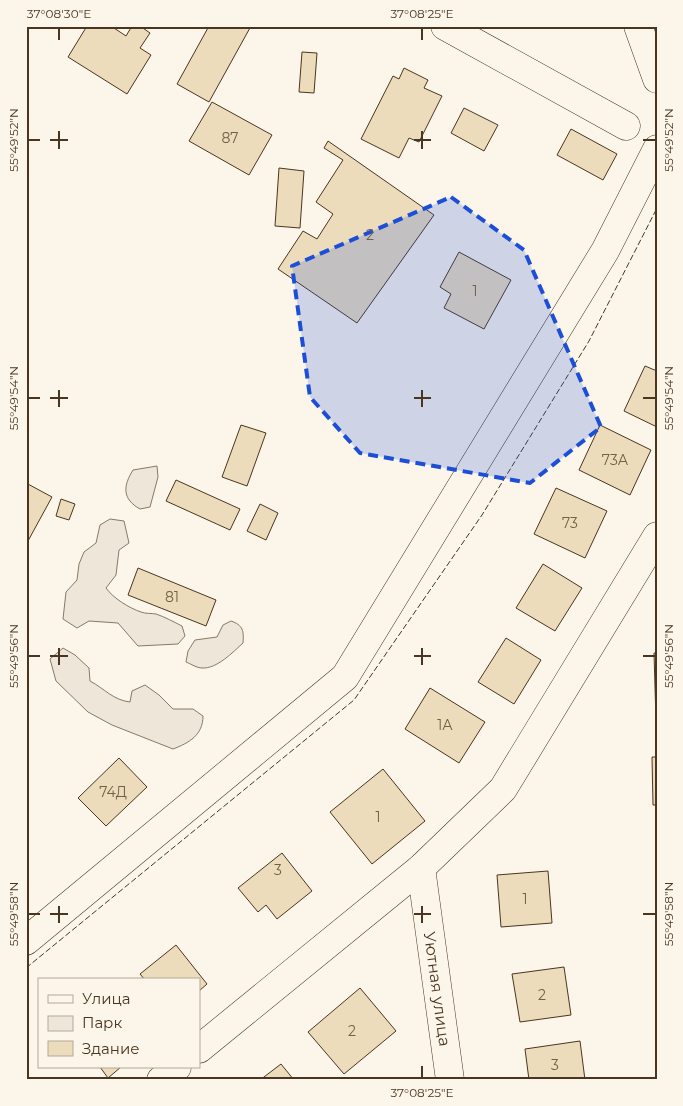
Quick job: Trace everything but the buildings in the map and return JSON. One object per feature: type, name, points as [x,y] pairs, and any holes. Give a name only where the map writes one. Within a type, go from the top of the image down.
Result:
[{"type":"street","points":[[445,26],[626,126]]},
{"type":"street","points":[[638,26],[657,79]]},
{"type":"street","points":[[26,941],[345,677],[605,251],[657,149]]},
{"type":"street","points":[[200,1048],[421,868],[503,789],[657,536]]},
{"type":"street","name":"Уютная улица","points":[[421,868],[450,1080]]},
{"type":"street","points":[[162,1080],[176,1068]]},
{"type":"highlighted area","points":[[451,197],[524,250],[601,427],[530,483],[360,453],[310,397],[292,266]]},
{"type":"green space","points":[[157,466],[158,477],[150,507],[140,509],[127,496],[127,481],[133,470]]},
{"type":"green space","points":[[110,519],[124,521],[129,543],[119,550],[116,575],[106,588],[117,599],[131,608],[143,613],[156,614],[182,626],[185,636],[178,644],[138,646],[118,623],[89,621],[77,628],[63,619],[66,592],[77,580],[79,564],[84,552],[96,543],[100,525]]},
{"type":"green space","points":[[231,621],[242,629],[243,643],[219,663],[208,668],[198,667],[186,662],[188,651],[195,640],[217,637],[223,625]]},
{"type":"green space","points":[[63,648],[75,655],[89,668],[90,681],[119,699],[130,702],[132,691],[145,685],[159,695],[173,709],[193,709],[203,716],[198,733],[190,741],[173,749],[112,725],[88,712],[56,681],[50,659]]},
{"type":"fence","points":[[26,968],[354,700],[482,515],[589,341],[657,208]]}]
